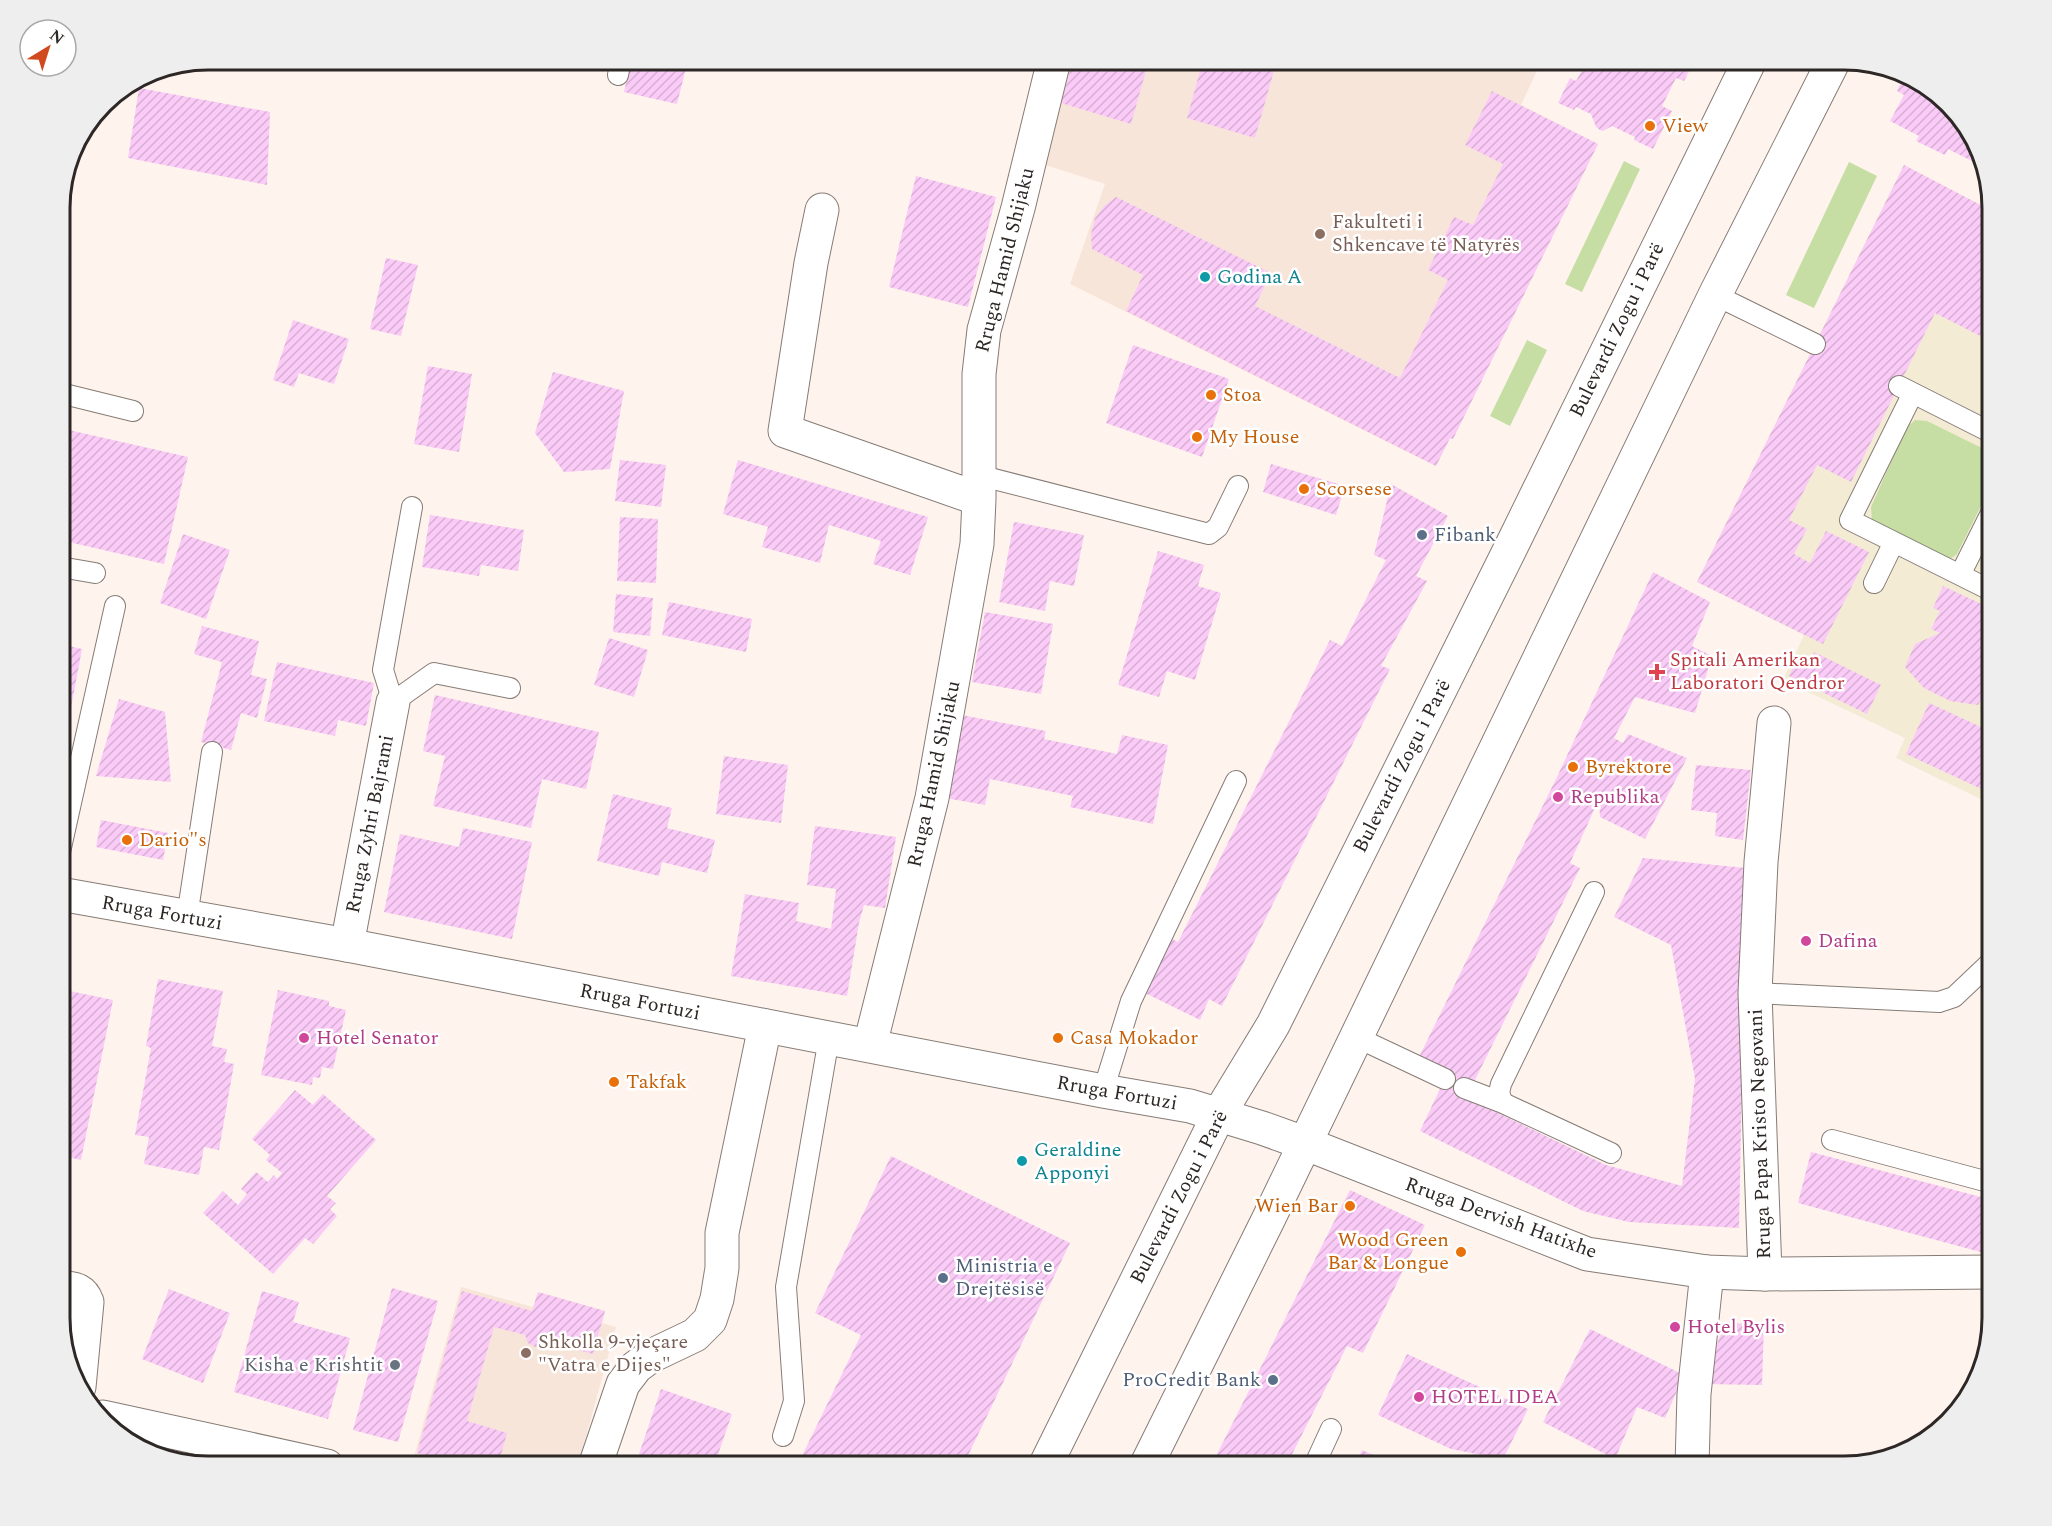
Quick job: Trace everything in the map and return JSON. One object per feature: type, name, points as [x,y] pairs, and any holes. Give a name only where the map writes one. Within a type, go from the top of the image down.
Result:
[{"type":"street","name":"Rruga Hamid Shijaku","points":[[870,1046],[932,798],[977,544],[979,374],[984,330],[1018,208],[1051,70]]},
{"type":"street","name":"Bulevardi Zogu i Parë","points":[[1050,1456],[1219,1114],[1273,1025],[1510,550],[1745,70]]},
{"type":"street","points":[[1151,1456],[1715,295],[1829,70]]},
{"type":"street","points":[[822,210],[811,263],[785,431],[979,487]]},
{"type":"street","name":"Rruga Zyhri Bajrami","points":[[347,945],[393,702]]},
{"type":"street","name":"Rruga Papa Kristo Negovani","points":[[1765,1274],[1755,993],[1761,862],[1774,723]]},
{"type":"street","name":"Rruga Fortuzi","points":[[71,896],[347,945],[1190,1106],[1304,1143]]},
{"type":"street","points":[[598,1456],[623,1384],[636,1367],[651,1356],[695,1335],[710,1320],[717,1299],[722,1268],[722,1233],[765,1026]]},
{"type":"street","name":"Rruga Dervish Hatixhe","points":[[1304,1143],[1587,1254],[1707,1272],[1765,1274],[1982,1272]]},
{"type":"street","points":[[1692,1456],[1694,1394],[1707,1272]]},
{"type":"street","points":[[71,1289],[79,1290],[84,1294],[87,1302],[80,1367]]},
{"type":"street","points":[[117,1420],[281,1456]]},
{"type":"lane","points":[[1715,295],[1815,344]]},
{"type":"lane","points":[[1982,428],[1906,389],[1850,520],[1982,586]]},
{"type":"lane","points":[[71,396],[133,411]]},
{"type":"lane","points":[[979,487],[1209,534],[1218,527],[1238,486]]},
{"type":"lane","points":[[412,507],[383,670],[393,702],[434,673],[510,688]]},
{"type":"lane","points":[[1960,575],[1982,531]]},
{"type":"lane","points":[[1874,583],[1894,542]]},
{"type":"lane","points":[[71,569],[95,573]]},
{"type":"lane","points":[[71,803],[115,606]]},
{"type":"lane","points":[[187,917],[212,752]]},
{"type":"lane","points":[[1103,1091],[1131,1001],[1236,781]]},
{"type":"lane","points":[[1503,1103],[1499,1093],[1501,1084],[1594,892]]},
{"type":"lane","name":"Rruga Papa Kristo Negovani","points":[[1755,993],[1939,1002],[1954,997],[1982,970]]},
{"type":"lane","points":[[1356,1037],[1445,1079]]},
{"type":"lane","points":[[783,1437],[794,1401],[786,1287],[829,1038]]},
{"type":"lane","points":[[1464,1088],[1503,1103],[1611,1153]]},
{"type":"lane","points":[[1832,1140],[1982,1180]]},
{"type":"lane","points":[[1319,1456],[1331,1430]]},
{"type":"shaded area","name":"Fakulteti i Shkencave të Natyrës","points":[[1060,70],[1537,70],[1521,105],[1598,144],[1453,439],[1450,438],[1436,466],[1070,284],[1105,184],[1039,163]]},
{"type":"shaded area","points":[[1904,165],[1982,206],[1982,800],[1896,758],[1905,738],[1783,680],[1804,635],[1697,582]]},
{"type":"shaded area","name":"Shkolla 9-vjeçare \"Vatra e Dijes\"","points":[[461,1287],[533,1307],[538,1292],[605,1311],[602,1323],[616,1327],[581,1456],[414,1456]]},
{"type":"green space","points":[[1624,161],[1640,169],[1582,292],[1565,284]]},
{"type":"green space","points":[[1849,162],[1877,176],[1814,308],[1786,295]]},
{"type":"green space","points":[[1527,340],[1547,350],[1510,426],[1490,416]]},
{"type":"green space","points":[[1915,420],[1927,421],[1982,448],[1982,504],[1957,554],[1949,560],[1872,521],[1871,507],[1906,428]]},
{"type":"building","points":[[1070,70],[1146,70],[1131,124],[1061,103]]},
{"type":"building","points":[[1200,70],[1274,70],[1255,138],[1187,118]]},
{"type":"building","points":[[1582,70],[1690,70],[1684,81],[1676,78],[1662,106],[1672,111],[1653,149],[1612,126],[1603,131],[1600,130],[1596,127],[1591,114],[1576,107],[1574,110],[1558,103],[1570,78],[1576,81]]},
{"type":"building","points":[[629,71],[685,71],[677,104],[624,92]]},
{"type":"building","points":[[1901,83],[1927,99],[1941,111],[1958,132],[1973,161],[1948,149],[1945,155],[1916,141],[1919,136],[1890,121],[1904,95],[1897,91]]},
{"type":"building","points":[[141,88],[270,112],[267,185],[128,158],[139,90]]},
{"type":"building","name":"Godina A","points":[[1492,91],[1598,144],[1453,439],[1450,438],[1436,466],[1126,311],[1143,275],[1092,249],[1091,234],[1095,218],[1104,206],[1116,197],[1271,273],[1255,306],[1400,378],[1448,280],[1428,270],[1454,217],[1473,225],[1503,164],[1465,145]]},
{"type":"building","points":[[1904,165],[1982,206],[1982,337],[1935,313],[1851,482],[1817,465],[1789,520],[1807,529],[1794,554],[1810,563],[1826,531],[1869,552],[1823,644],[1697,582]]},
{"type":"building","points":[[916,176],[996,197],[968,307],[889,287]]},
{"type":"building","points":[[386,258],[418,265],[401,336],[370,329]]},
{"type":"building","points":[[293,320],[349,339],[334,384],[299,373],[294,387],[273,380]]},
{"type":"building","points":[[1133,345],[1229,379],[1202,457],[1106,423]]},
{"type":"building","points":[[428,366],[472,374],[459,452],[414,444]]},
{"type":"building","points":[[553,372],[624,391],[610,469],[564,472],[535,433]]},
{"type":"building","points":[[71,430],[188,457],[164,564],[71,543]]},
{"type":"building","points":[[620,460],[666,465],[661,507],[615,501]]},
{"type":"building","points":[[738,460],[928,517],[910,575],[873,564],[881,541],[829,525],[820,563],[762,547],[768,527],[723,514]]},
{"type":"building","name":"Scorsese","points":[[1271,464],[1345,486],[1336,515],[1263,492]]},
{"type":"building","points":[[1391,484],[1448,516],[1416,576],[1427,581],[1381,666],[1390,669],[1222,1006],[1209,999],[1200,1020],[1143,992],[1170,938],[1178,942],[1330,640],[1342,646],[1386,560],[1374,555]]},
{"type":"building","points":[[430,515],[524,530],[518,571],[481,565],[479,576],[422,567]]},
{"type":"building","points":[[620,517],[658,519],[656,583],[617,581]]},
{"type":"building","points":[[1014,522],[1084,535],[1074,586],[1050,581],[1045,611],[999,602]]},
{"type":"building","points":[[183,534],[230,550],[206,619],[160,603]]},
{"type":"building","points":[[1158,551],[1204,565],[1198,586],[1221,593],[1195,680],[1167,671],[1159,697],[1118,685]]},
{"type":"building","points":[[1653,572],[1710,602],[1692,646],[1712,656],[1695,713],[1635,697],[1614,738],[1623,743],[1628,734],[1687,758],[1645,839],[1600,817],[1599,799],[1570,863],[1580,868],[1473,1084],[1461,1095],[1606,1165],[1682,1186],[1695,1079],[1671,945],[1614,917],[1643,858],[1746,868],[1739,1228],[1629,1222],[1583,1211],[1420,1131],[1448,1072],[1419,1057],[1557,777]]},
{"type":"building","points":[[1943,586],[1982,604],[1982,697],[1978,705],[1950,701],[1924,688],[1905,667],[1915,644],[1940,633],[1931,629],[1940,611],[1933,608]]},
{"type":"building","points":[[616,594],[653,598],[650,636],[613,632]]},
{"type":"building","points":[[669,602],[752,619],[746,652],[662,635]]},
{"type":"building","points":[[985,612],[1053,624],[1041,694],[972,682]]},
{"type":"building","points":[[202,626],[259,641],[251,675],[267,679],[257,718],[241,713],[231,750],[201,742],[222,662],[194,654]]},
{"type":"building","points":[[609,638],[648,650],[634,697],[594,685]]},
{"type":"building","points":[[71,646],[82,649],[71,708]]},
{"type":"building","points":[[1814,652],[1881,685],[1867,714],[1789,676],[1795,663],[1806,669]]},
{"type":"building","points":[[277,662],[374,683],[366,726],[338,720],[335,736],[264,721]]},
{"type":"building","points":[[435,695],[599,732],[586,789],[542,779],[531,828],[433,806],[445,756],[423,751]]},
{"type":"building","points":[[119,699],[165,712],[171,782],[96,776]]},
{"type":"building","points":[[1929,703],[1982,727],[1982,789],[1906,754]]},
{"type":"building","points":[[956,714],[1046,731],[1044,739],[1117,754],[1122,735],[1168,745],[1153,824],[1070,807],[1073,796],[990,779],[985,805],[940,797]]},
{"type":"building","points":[[724,756],[788,765],[781,823],[716,814]]},
{"type":"building","points":[[1696,765],[1751,770],[1743,840],[1715,836],[1717,813],[1691,810]]},
{"type":"building","points":[[613,794],[672,808],[667,828],[715,840],[707,873],[662,862],[659,876],[597,861]]},
{"type":"building","points":[[101,820],[168,833],[163,860],[96,847]]},
{"type":"building","points":[[815,826],[896,837],[885,908],[864,905],[847,996],[731,976],[745,894],[799,903],[796,921],[831,929],[836,889],[807,885]]},
{"type":"building","points":[[463,828],[532,842],[512,939],[384,912],[400,834],[459,847]]},
{"type":"building","points":[[158,979],[223,991],[212,1046],[227,1049],[224,1062],[234,1064],[219,1150],[204,1147],[199,1175],[144,1164],[149,1137],[135,1135],[151,1048],[146,1046]]},
{"type":"building","name":"Hotel Senator","points":[[278,990],[329,1001],[329,1006],[346,1010],[333,1069],[322,1067],[320,1078],[313,1077],[312,1085],[261,1075]]},
{"type":"building","points":[[71,991],[113,1000],[81,1160],[71,1158]]},
{"type":"building","points":[[295,1090],[313,1105],[323,1094],[376,1140],[327,1196],[336,1203],[330,1209],[337,1216],[313,1244],[305,1238],[273,1274],[203,1213],[223,1191],[238,1205],[247,1194],[241,1189],[256,1172],[268,1182],[274,1175],[277,1179],[282,1173],[266,1160],[270,1155],[252,1139]]},
{"type":"building","points":[[1811,1152],[1982,1197],[1982,1252],[1798,1203]]},
{"type":"building","name":"Ministria e Drejtësisë","points":[[891,1156],[1070,1243],[968,1456],[802,1456],[861,1335],[815,1313]]},
{"type":"building","points":[[1350,1190],[1425,1225],[1363,1353],[1347,1346],[1291,1456],[1216,1456]]},
{"type":"building","name":"Kisha e Krishtit","points":[[392,1288],[438,1301],[398,1442],[353,1430]]},
{"type":"building","points":[[169,1289],[230,1313],[203,1383],[142,1359]]},
{"type":"building","points":[[262,1291],[299,1302],[293,1322],[350,1338],[328,1419],[234,1392]]},
{"type":"building","points":[[462,1291],[532,1311],[538,1292],[605,1311],[593,1354],[548,1342],[543,1348],[535,1347],[528,1343],[525,1335],[494,1327],[467,1421],[507,1433],[501,1456],[427,1456],[417,1453]]},
{"type":"building","points":[[1724,1323],[1764,1324],[1762,1385],[1704,1384]]},
{"type":"building","points":[[1590,1329],[1684,1375],[1665,1418],[1637,1407],[1616,1456],[1609,1456],[1543,1422]]},
{"type":"building","points":[[1407,1354],[1528,1409],[1504,1456],[1487,1456],[1451,1449],[1378,1415]]},
{"type":"building","points":[[661,1389],[732,1414],[717,1456],[638,1456]]},
{"type":"building","points":[[1362,1450],[1376,1456],[1359,1456]]},
{"type":"place","name":"View","points":[[1650,126]]},
{"type":"place","name":"Fakulteti i Shkencave të Natyrës","points":[[1320,234]]},
{"type":"place","name":"Godina A","points":[[1205,277]]},
{"type":"place","name":"Stoa","points":[[1211,395]]},
{"type":"place","name":"My House","points":[[1197,437]]},
{"type":"place","name":"Scorsese","points":[[1304,489]]},
{"type":"place","name":"Fibank","points":[[1422,535]]},
{"type":"place","name":"Spitali Amerikan Laboratori Qendror","points":[[1657,672]]},
{"type":"place","name":"Byrektore","points":[[1573,767]]},
{"type":"place","name":"Republika","points":[[1558,797]]},
{"type":"place","name":"Dario\"s","points":[[127,840]]},
{"type":"place","name":"Dafina","points":[[1806,941]]},
{"type":"place","name":"Hotel Senator","points":[[304,1038]]},
{"type":"place","name":"Casa Mokador","points":[[1058,1038]]},
{"type":"place","name":"Takfak","points":[[614,1082]]},
{"type":"place","name":"Geraldine Apponyi","points":[[1022,1161]]},
{"type":"place","name":"Wien Bar","points":[[1350,1206]]},
{"type":"place","name":"Wood Green Bar & Longue","points":[[1461,1252]]},
{"type":"place","name":"Ministria e Drejtësisë","points":[[943,1278]]},
{"type":"place","name":"Hotel Bylis","points":[[1675,1327]]},
{"type":"place","name":"Shkolla 9-vjeçare \"Vatra e Dijes\"","points":[[526,1353]]},
{"type":"place","name":"Kisha e Krishtit","points":[[395,1365]]},
{"type":"place","name":"ProCredit Bank","points":[[1273,1380]]},
{"type":"place","name":"HOTEL IDEA","points":[[1419,1397]]}]
